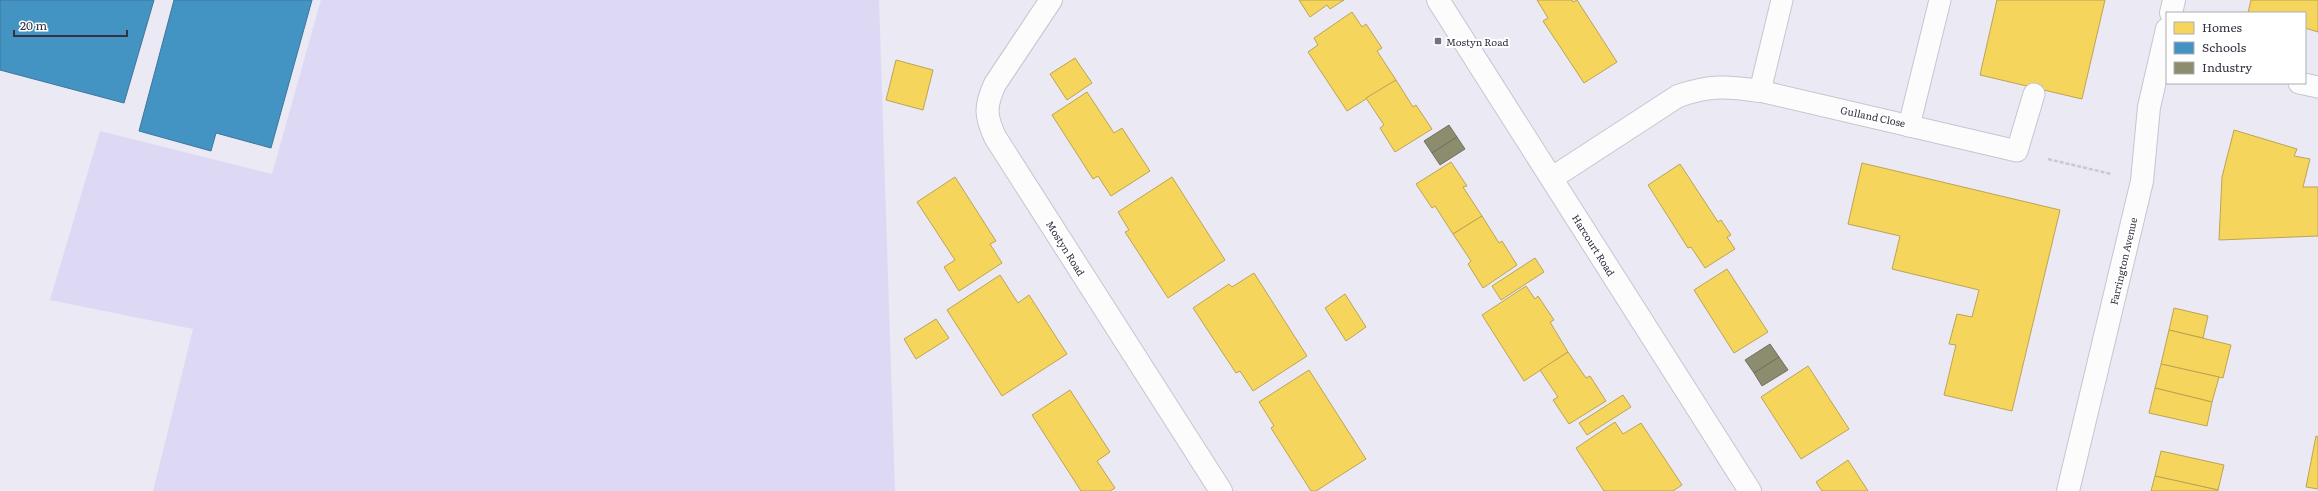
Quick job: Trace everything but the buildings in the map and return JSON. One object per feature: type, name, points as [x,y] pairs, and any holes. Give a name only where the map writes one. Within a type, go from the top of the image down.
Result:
[{"type":"street","name":"Mostyn Road","points":[[1051,0],[995,84],[989,99],[987,112],[989,124],[995,137],[1220,491]]},
{"type":"street","name":"Harcourt Road","points":[[1438,0],[1750,491]]},
{"type":"street","points":[[2171,12],[2174,0]]},
{"type":"street","name":"Farrington Avenue","points":[[2068,491],[2142,181],[2149,107],[2164,52],[2166,37]]},
{"type":"street","name":"Gulland Close","points":[[1552,178],[1678,96],[1697,90],[1725,86],[1760,91]]},
{"type":"lane","points":[[1760,91],[1782,0]]},
{"type":"lane","name":"Gulland Close","points":[[1760,91],[1909,126],[1940,0]]},
{"type":"lane","points":[[2304,84],[2318,87]]},
{"type":"lane","points":[[1909,126],[2017,151],[2034,94]]},
{"type":"shaded area","points":[[321,0],[879,0],[895,491],[153,491],[193,329],[50,300],[100,131],[272,174]]},
{"type":"place","name":"Mostyn Road","points":[[1438,41]]}]
